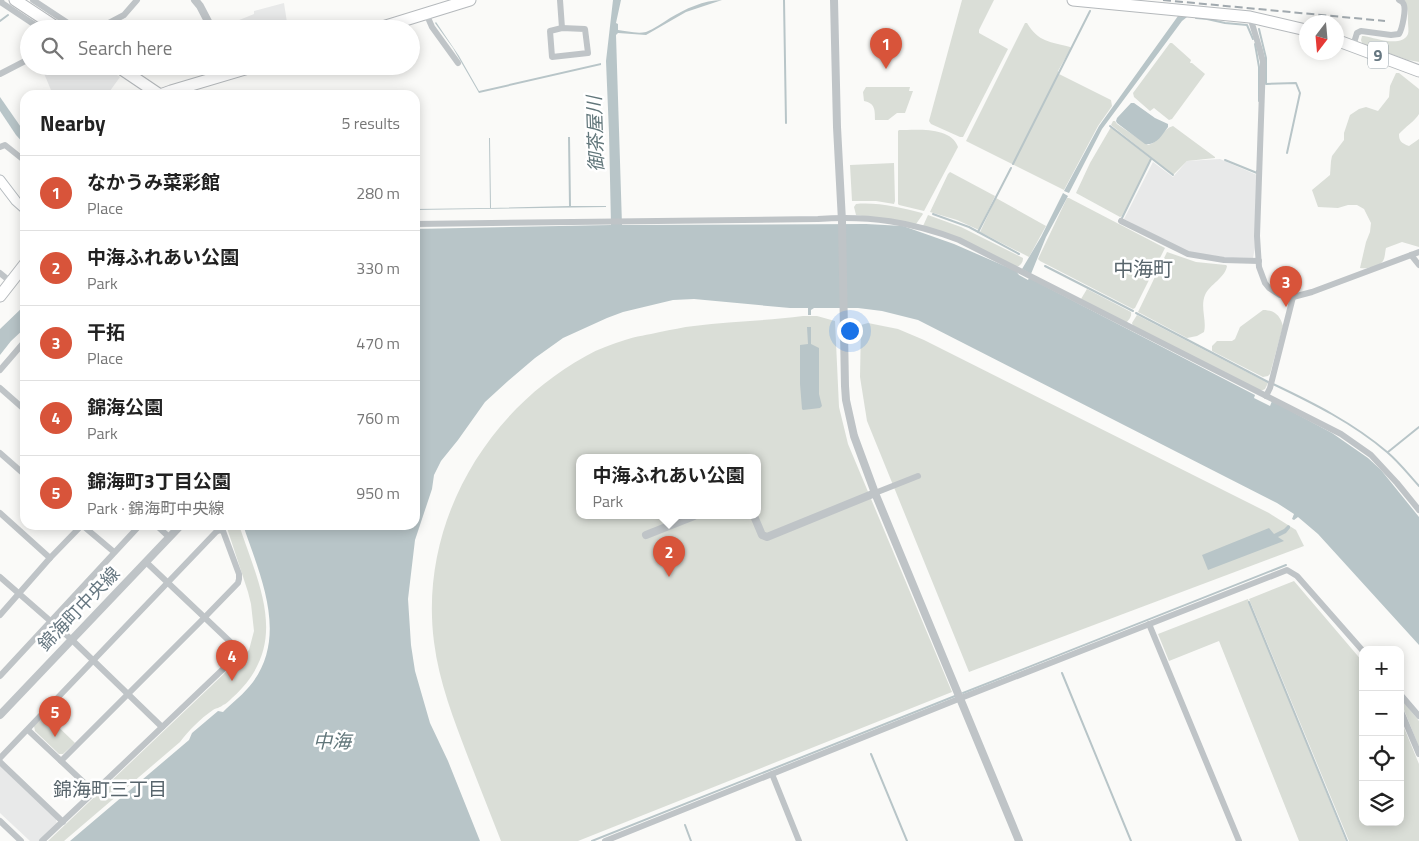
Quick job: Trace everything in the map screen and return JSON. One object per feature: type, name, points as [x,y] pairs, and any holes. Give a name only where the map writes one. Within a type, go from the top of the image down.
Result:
[{"type":"highway","points":[[15,0],[45,20]]},
{"type":"highway","points":[[404,20],[470,0]]},
{"type":"highway","points":[[1073,0],[1250,17],[1299,28]]},
{"type":"highway","name":"9","points":[[1344,43],[1419,71]]},
{"type":"highway","points":[[130,75],[153,90]]},
{"type":"highway","points":[[174,90],[217,75]]},
{"type":"highway","points":[[0,296],[20,270]]},
{"type":"main road","points":[[0,180],[20,205]]},
{"type":"street","points":[[1,0],[2,3],[28,20]]},
{"type":"street","points":[[34,0],[64,20]]},
{"type":"street","points":[[115,20],[124,15],[137,0]]},
{"type":"street","points":[[196,0],[207,20]]},
{"type":"street","points":[[560,0],[562,28]]},
{"type":"street","points":[[834,0],[846,400],[854,436],[875,493],[1019,841]]},
{"type":"street","points":[[1353,46],[1357,33],[1361,31],[1390,35],[1399,34],[1402,29],[1404,8],[1399,0]]},
{"type":"street","points":[[426,13],[432,27],[458,63]]},
{"type":"street","points":[[1250,17],[1263,62],[1257,236],[1260,272],[1265,283],[1280,295],[1293,297],[1312,292],[1419,252]]},
{"type":"street","points":[[562,28],[585,29],[588,53],[552,57],[550,31],[562,28]]},
{"type":"street","points":[[0,74],[20,64]]},
{"type":"street","points":[[0,147],[5,145],[20,157]]},
{"type":"street","points":[[420,224],[842,219],[888,221],[919,226],[959,240],[1341,434],[1371,456],[1419,510]]},
{"type":"street","points":[[1121,221],[1192,256],[1259,262]]},
{"type":"street","points":[[1411,255],[1419,265]]},
{"type":"street","points":[[0,274],[11,282]]},
{"type":"street","points":[[1266,396],[1270,388],[1293,297]]},
{"type":"street","points":[[0,370],[20,347]]},
{"type":"street","points":[[0,388],[20,406]]},
{"type":"street","points":[[0,453],[20,471]]},
{"type":"street","points":[[755,519],[762,535],[767,537],[918,476]]},
{"type":"street","points":[[0,514],[50,558]]},
{"type":"street","points":[[646,535],[686,519]]},
{"type":"street","points":[[0,615],[77,530]]},
{"type":"street","points":[[88,530],[114,552]]},
{"type":"street","points":[[0,676],[135,530]]},
{"type":"street","points":[[161,530],[169,537]]},
{"type":"street","name":"錦海町中央線","points":[[0,715],[176,530]]},
{"type":"street","points":[[0,758],[216,532],[221,530],[225,532],[239,574],[238,583],[61,761]]},
{"type":"street","points":[[42,841],[240,652],[146,562]]},
{"type":"street","points":[[605,841],[960,698],[1287,570],[1297,576],[1359,646]]},
{"type":"street","points":[[0,577],[71,639],[162,727]]},
{"type":"street","points":[[1149,624],[1239,841]]},
{"type":"street","points":[[1404,699],[1419,716]]},
{"type":"street","points":[[1404,718],[1419,754]]},
{"type":"street","points":[[28,730],[94,792]]},
{"type":"street","points":[[0,762],[63,822]]},
{"type":"street","points":[[772,774],[799,841]]},
{"type":"street","points":[[0,821],[21,841]]},
{"type":"shaded area","points":[[962,0],[994,0],[979,33],[1008,49],[963,137],[960,137],[931,124],[929,121]]},
{"type":"shaded area","points":[[1404,0],[1419,0],[1419,62],[1366,45],[1361,40],[1362,36],[1388,41],[1405,38],[1408,34],[1408,11]]},
{"type":"shaded area","points":[[284,3],[287,20],[239,20],[254,14],[254,11]]},
{"type":"shaded area","points":[[1025,23],[1040,38],[1071,48],[1058,71],[1059,74],[1111,100],[1112,106],[1098,126],[1064,190],[966,141]]},
{"type":"shaded area","points":[[1170,43],[1191,60],[1190,63],[1205,74],[1172,119],[1169,120],[1154,108],[1150,111],[1134,97],[1133,93]]},
{"type":"shaded area","points":[[1396,73],[1399,73],[1419,89],[1419,114],[1399,134],[1399,138],[1401,142],[1409,146],[1419,139],[1419,247],[1402,242],[1386,248],[1384,260],[1379,265],[1360,268],[1371,223],[1364,209],[1357,205],[1338,208],[1318,207],[1312,190],[1330,175],[1332,156],[1344,140],[1344,133],[1350,115],[1366,107],[1378,111],[1389,97],[1390,86]]},
{"type":"shaded area","points":[[45,75],[117,75],[120,77],[111,90],[51,90]]},
{"type":"shaded area","points":[[866,87],[910,87],[909,91],[913,91],[905,113],[897,113],[888,120],[875,120],[874,108],[870,103],[864,101],[863,92]]},
{"type":"shaded area","points":[[1113,121],[1148,145],[1173,126],[1215,158],[1187,161],[1173,175],[1111,125]]},
{"type":"shaded area","points":[[1111,127],[1151,159],[1120,217],[1076,193],[1090,163]]},
{"type":"shaded area","points":[[899,130],[941,132],[954,140],[958,147],[924,211],[898,204]]},
{"type":"shaded area","points":[[1220,159],[1257,175],[1255,248],[1253,258],[1222,257],[1188,252],[1124,219],[1153,162],[1173,177],[1187,161]]},
{"type":"shaded area","points":[[894,163],[894,204],[876,201],[852,201],[850,165]]},
{"type":"shaded area","points":[[950,172],[995,196],[979,230],[957,220],[930,212]]},
{"type":"shaded area","points":[[996,198],[1046,226],[1029,257],[980,232]]},
{"type":"shaded area","points":[[1067,198],[1165,248],[1135,308],[1133,309],[1038,259]]},
{"type":"shaded area","points":[[856,204],[889,206],[923,214],[916,224],[856,215],[854,207]]},
{"type":"shaded area","points":[[928,215],[961,227],[1023,258],[1022,263],[1016,267],[923,226]]},
{"type":"shaded area","points":[[1167,252],[1196,262],[1227,266],[1223,274],[1205,295],[1203,304],[1204,332],[1197,336],[1187,338],[1138,312]]},
{"type":"shaded area","points":[[1087,289],[1131,312],[1128,321],[1126,323],[1082,300]]},
{"type":"shaded area","points":[[1263,310],[1276,314],[1283,326],[1270,374],[1263,377],[1212,351],[1212,346],[1217,341],[1232,341],[1235,339],[1240,327]]},
{"type":"shaded area","points":[[1137,315],[1268,383],[1265,389],[1258,390],[1133,326],[1132,323]]},
{"type":"shaded area","points":[[803,316],[817,316],[835,321],[839,407],[848,444],[952,692],[578,841],[501,841],[452,715],[436,657],[432,599],[437,556],[449,515],[466,477],[489,441],[517,408],[550,380],[586,356],[610,345],[681,328]]},
{"type":"shaded area","points":[[868,323],[898,329],[924,340],[1269,513],[1296,530],[1304,546],[969,672],[867,421],[860,377],[861,325]]},
{"type":"shaded area","points":[[228,530],[241,530],[262,593],[266,615],[266,637],[261,657],[250,678],[229,701],[204,717],[180,742],[64,841],[48,841],[249,650],[254,631],[248,592]]},
{"type":"shaded area","points":[[1294,581],[1359,657],[1359,826],[1404,826],[1404,728],[1419,764],[1419,841],[1349,841],[1249,599]]},
{"type":"shaded area","points":[[1248,599],[1346,841],[1299,841],[1219,641],[1169,661],[1158,634]]},
{"type":"shaded area","points":[[1404,702],[1419,721],[1419,747],[1404,710]]},
{"type":"shaded area","points":[[46,715],[75,743],[63,754],[59,754],[35,731],[34,726]]},
{"type":"shaded area","points":[[0,766],[56,819],[57,824],[39,841],[30,841],[0,813]]},
{"type":"water","name":"中海","points":[[613,0],[621,0],[616,23],[618,24],[618,30],[639,33],[649,31],[695,6],[722,0],[686,12],[646,35],[618,33],[616,35],[622,225],[866,224],[903,226],[954,244],[1016,271],[1028,280],[1029,278],[1255,395],[1254,398],[1270,406],[1272,401],[1332,433],[1368,458],[1381,470],[1419,517],[1419,645],[1318,534],[1298,517],[1294,520],[1292,519],[1294,514],[1277,503],[918,320],[882,311],[858,308],[814,308],[811,310],[811,315],[808,315],[808,308],[694,299],[673,300],[623,312],[563,338],[535,358],[485,402],[441,461],[434,475],[432,489],[420,525],[420,229],[611,225],[606,61]]},
{"type":"water","points":[[1178,16],[1187,17],[1182,21],[1102,129],[1069,193],[1064,191],[1099,126]]},
{"type":"water","points":[[436,22],[459,56],[479,91],[601,63],[601,65],[479,93]]},
{"type":"water","points":[[0,97],[20,126],[20,139],[16,135],[0,111]]},
{"type":"water","points":[[1131,103],[1168,124],[1168,127],[1156,142],[1145,144],[1117,123],[1117,118]]},
{"type":"water","points":[[568,137],[570,137],[571,206],[606,207],[420,210],[490,208],[489,138],[491,208],[569,206]]},
{"type":"water","points":[[1063,193],[1068,196],[1046,237],[1031,274],[1022,269],[1041,237]]},
{"type":"water","points":[[20,310],[20,333],[0,355],[0,329]]},
{"type":"water","points":[[807,327],[811,327],[811,344],[819,348],[819,394],[822,406],[820,408],[803,410],[800,384],[800,345],[808,344]]},
{"type":"water","points":[[1288,525],[1290,528],[1286,533],[1278,537],[1284,541],[1208,570],[1202,555],[1269,528],[1274,534]]},
{"type":"water","name":"中海","points":[[245,530],[418,530],[415,540],[408,599],[415,671],[430,723],[448,761],[480,841],[70,841],[189,740],[192,733],[218,711],[223,712],[253,682],[263,664],[269,644],[270,624],[268,604]]},
{"type":"waterway","points":[[784,0],[786,123]]},
{"type":"waterway","points":[[1013,164],[1090,11]]},
{"type":"waterway","points":[[0,21],[8,15]]},
{"type":"waterway","points":[[1196,18],[1247,25],[1253,39]]},
{"type":"waterway","points":[[1259,29],[1266,58],[1266,84],[1296,83],[1300,93],[1287,153]]},
{"type":"waterway","points":[[1255,44],[1259,67],[1259,101]]},
{"type":"waterway","points":[[1110,126],[1173,175]]},
{"type":"waterway","points":[[1122,218],[1151,159]]},
{"type":"waterway","points":[[1225,160],[1257,173],[1257,171]]},
{"type":"waterway","points":[[978,232],[1011,168]]},
{"type":"waterway","points":[[933,214],[969,227],[1019,254]]},
{"type":"waterway","points":[[1045,266],[1133,311]]},
{"type":"waterway","points":[[1136,313],[1268,382]]},
{"type":"waterway","points":[[1273,384],[1318,406],[1360,432],[1400,464],[1419,486]]},
{"type":"waterway","points":[[1388,452],[1419,427]]},
{"type":"waterway","points":[[963,693],[1286,565]]},
{"type":"waterway","points":[[1249,602],[1347,841]]},
{"type":"waterway","points":[[1062,673],[1131,841]]},
{"type":"waterway","points":[[592,841],[955,696]]},
{"type":"waterway","points":[[871,754],[907,841]]},
{"type":"waterway","points":[[685,825],[691,841]]},
{"type":"railway","points":[[1163,0],[1385,21]]},
{"type":"place","name":"なかうみ菜彩館","points":[[886,69]]},
{"type":"place","name":"干拓","points":[[1286,307]]},
{"type":"place","name":"中海ふれあい公園","points":[[669,577]]},
{"type":"place","name":"錦海公園","points":[[232,681]]},
{"type":"place","name":"錦海町3丁目公園","points":[[55,737]]},
{"type":"district","name":"中海町","points":[[1143,269]]},
{"type":"district","name":"錦海町三丁目","points":[[110,789]]},
{"type":"water label","name":"御茶屋川","points":[[595,134]]}]
